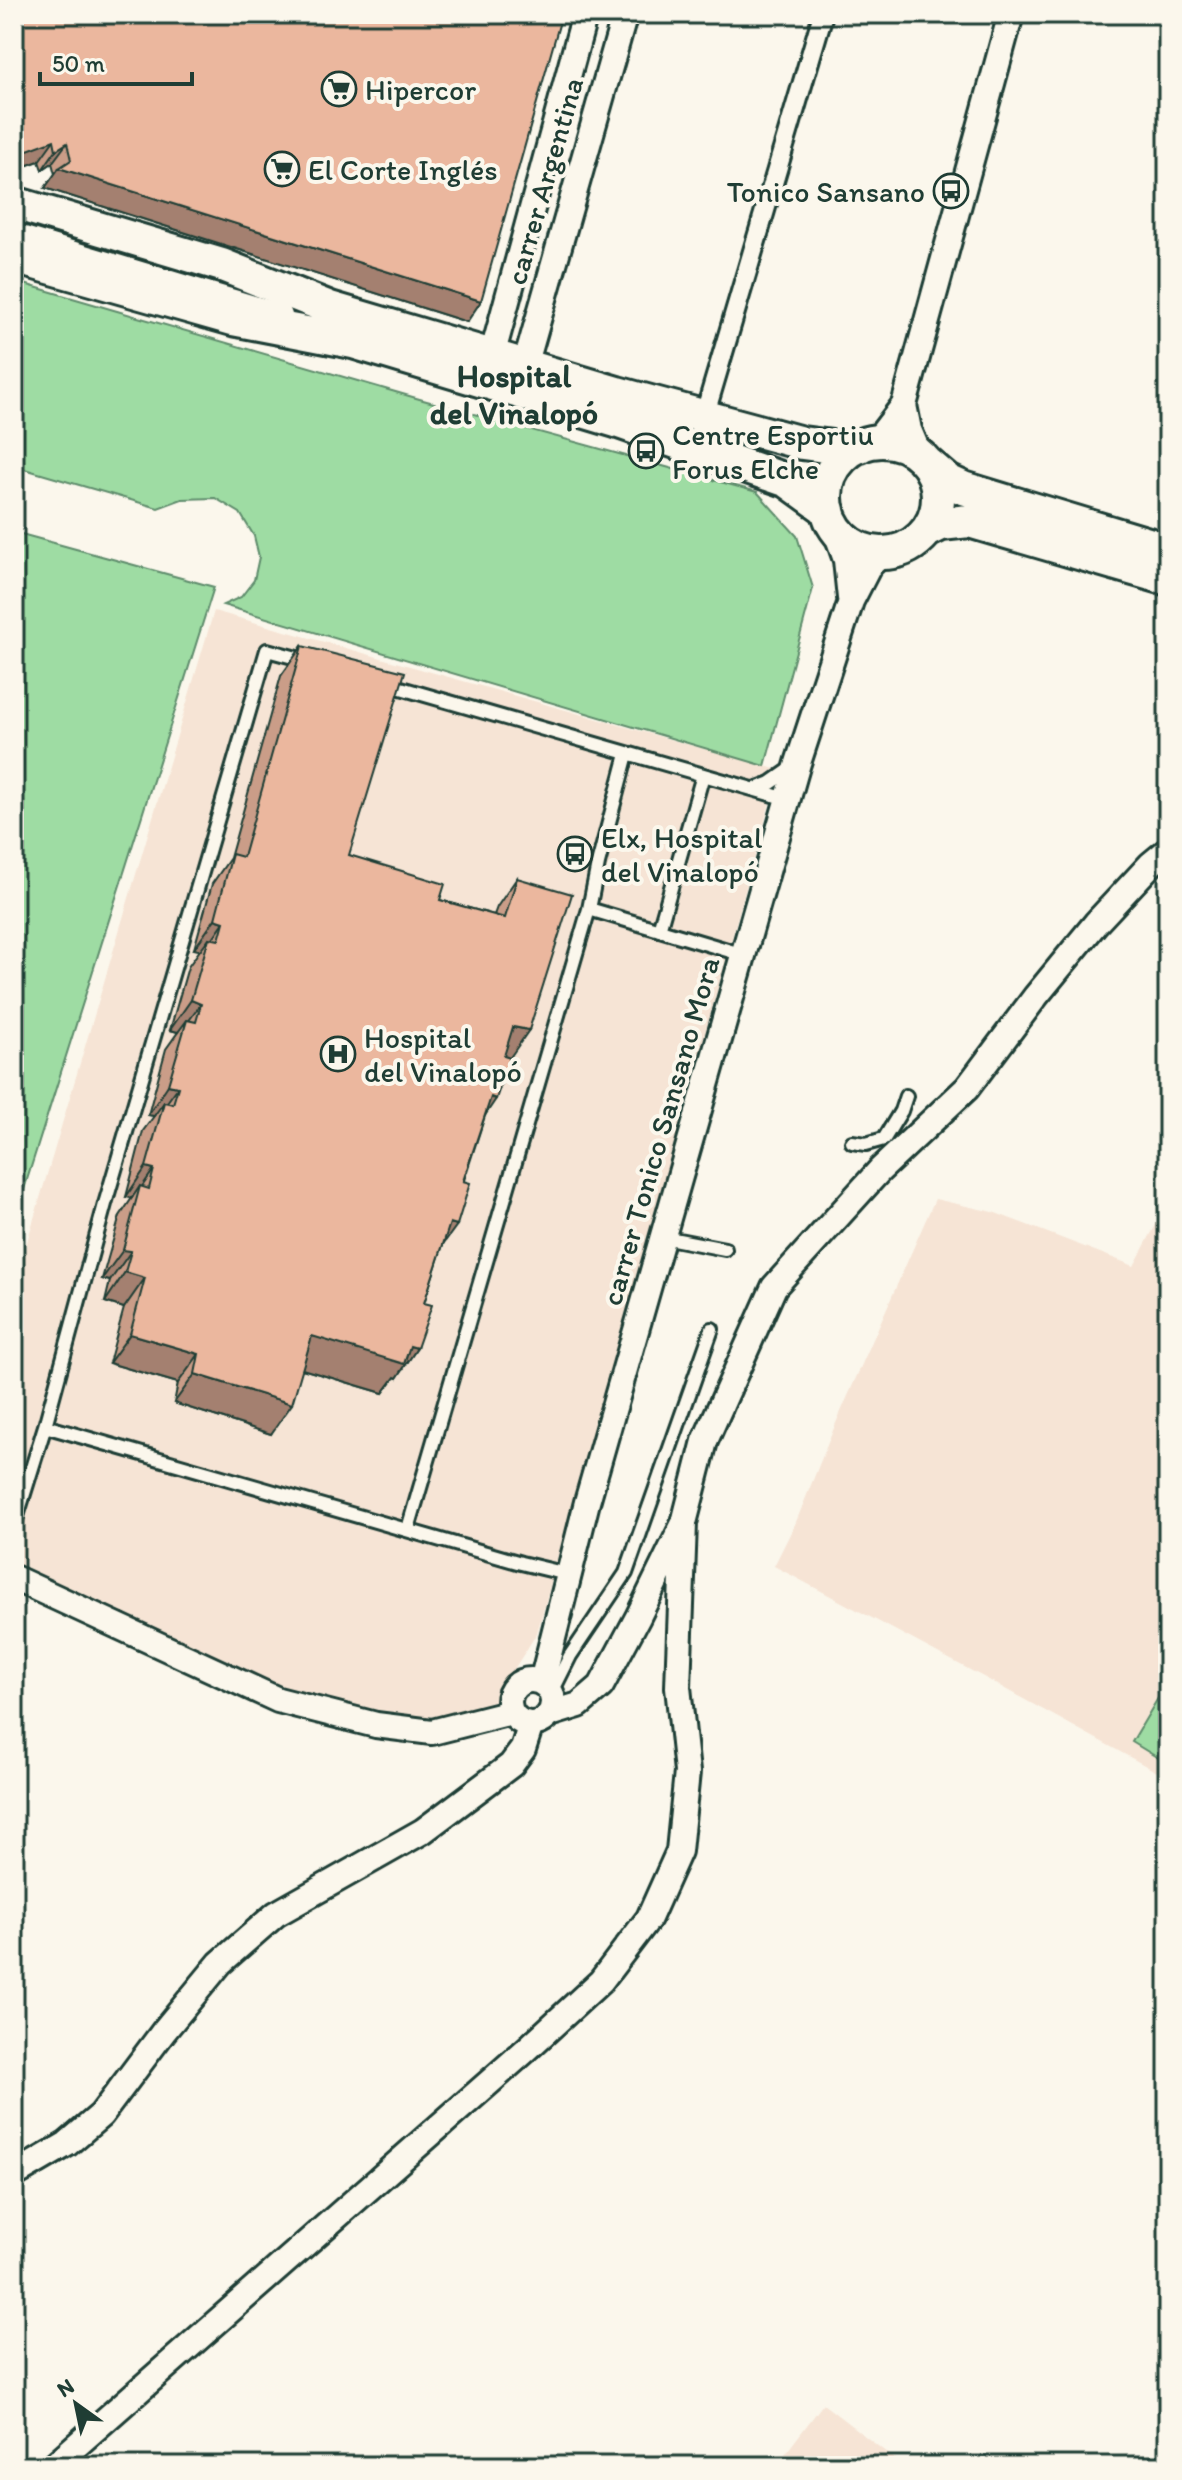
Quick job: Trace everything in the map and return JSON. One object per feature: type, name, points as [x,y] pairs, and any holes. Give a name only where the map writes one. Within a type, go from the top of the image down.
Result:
[{"type":"main road","points":[[14,203],[222,265],[330,308],[704,417],[802,443],[840,448],[897,443],[924,460],[948,481],[963,488],[1168,550]]},
{"type":"main road","points":[[14,257],[233,319],[353,342],[616,421],[788,481],[831,518],[842,538],[857,548],[893,553],[910,546],[941,524],[969,521],[1168,579]]},
{"type":"main road","points":[[831,518],[827,487],[833,469],[845,455],[865,444]]},
{"type":"main road","points":[[924,460],[936,481],[938,500],[927,531]]},
{"type":"street","name":"carrer Argentina","points":[[492,356],[585,14]]},
{"type":"street","name":"carrer Argentina","points":[[525,366],[625,14]]},
{"type":"street","points":[[704,417],[823,14]]},
{"type":"street","points":[[865,444],[881,435],[904,405],[1011,14]]},
{"type":"street","points":[[14,222],[330,308]]},
{"type":"street","points":[[14,236],[242,303],[353,342]]},
{"type":"street","points":[[904,405],[909,430],[924,460]]},
{"type":"street","name":"carrer Tonico Sansano Mora","points":[[831,518],[846,560],[851,601]]},
{"type":"street","name":"carrer Tonico Sansano Mora","points":[[14,2175],[67,2144],[101,2115],[220,1963],[276,1914],[423,1831],[511,1765],[523,1749],[537,1705],[567,1574],[787,799],[851,601],[869,566],[883,553]]},
{"type":"street","points":[[14,1578],[278,1700],[376,1725],[432,1732],[537,1705],[579,1705],[601,1686],[684,1523],[705,1441],[774,1287],[880,1170],[967,1088],[1096,923],[1168,850]]},
{"type":"street","points":[[53,2466],[526,2050],[601,1981],[649,1918],[679,1851],[687,1772],[678,1687],[684,1523]]},
{"type":"lane","points":[[14,1526],[267,650],[327,667]]},
{"type":"lane","points":[[373,680],[787,799]]},
{"type":"lane","points":[[408,1529],[589,909],[627,754]]},
{"type":"lane","points":[[755,789],[771,783],[798,763]]},
{"type":"lane","points":[[659,930],[703,775]]},
{"type":"lane","points":[[589,909],[744,955]]},
{"type":"lane","points":[[852,1142],[866,1144],[884,1139],[906,1096]]},
{"type":"lane","points":[[663,1237],[725,1249]]},
{"type":"lane","points":[[537,1705],[626,1573],[712,1329]]},
{"type":"lane","points":[[45,1426],[567,1574]]},
{"type":"shaded area","points":[[214,611],[779,770],[537,1633],[494,1701],[455,1715],[399,1719],[278,1689],[14,1565],[14,1286]]},
{"type":"shaded area","points":[[935,1199],[993,1212],[1134,1266],[1168,1202],[1168,1778],[774,1566],[796,1522]]},
{"type":"shaded area","points":[[823,2404],[904,2466],[776,2466]]},
{"type":"green space","points":[[14,281],[423,400],[757,492],[797,536],[813,588],[765,766],[223,605],[241,597],[254,580],[259,557],[254,536],[240,513],[215,498],[182,499],[158,508],[14,466]]},
{"type":"green space","points":[[14,532],[214,587],[14,1221]]},
{"type":"green space","points":[[1161,1693],[1168,1697],[1168,1764],[1132,1742]]},
{"type":"building","name":"El Corte Inglés","points":[[14,14],[562,14],[481,301],[59,168],[71,160],[67,143],[56,150],[54,140],[25,151],[14,150]]},
{"type":"building","name":"Hospital del Vinalopó","points":[[302,646],[405,672],[349,855],[445,884],[440,900],[505,918],[517,878],[572,894],[529,1030],[513,1027],[504,1056],[510,1058],[496,1099],[491,1097],[463,1181],[470,1183],[457,1225],[450,1223],[424,1303],[432,1305],[417,1348],[410,1346],[404,1364],[312,1336],[292,1404],[195,1374],[199,1354],[130,1334],[145,1278],[125,1272],[131,1251],[123,1250],[140,1186],[149,1189],[154,1169],[146,1167],[164,1102],[173,1104],[178,1087],[168,1085],[187,1020],[196,1022],[201,1004],[191,1000],[209,938],[219,940],[224,922],[215,919],[232,854],[243,857]]},
{"type":"place","name":"Hipercor","points":[[339,89]]},
{"type":"place","name":"El Corte Inglés","points":[[282,169]]},
{"type":"place","name":"Tonico Sansano","points":[[951,191]]},
{"type":"place","name":"Centre Esportiu Forus Elche","points":[[646,451]]},
{"type":"place","name":"Elx, Hospital del Vinalopó","points":[[575,854]]},
{"type":"place","name":"Hospital del Vinalopó","points":[[338,1054]]},
{"type":"district","name":"Hospital del Vinalopó","points":[[514,394]]}]
